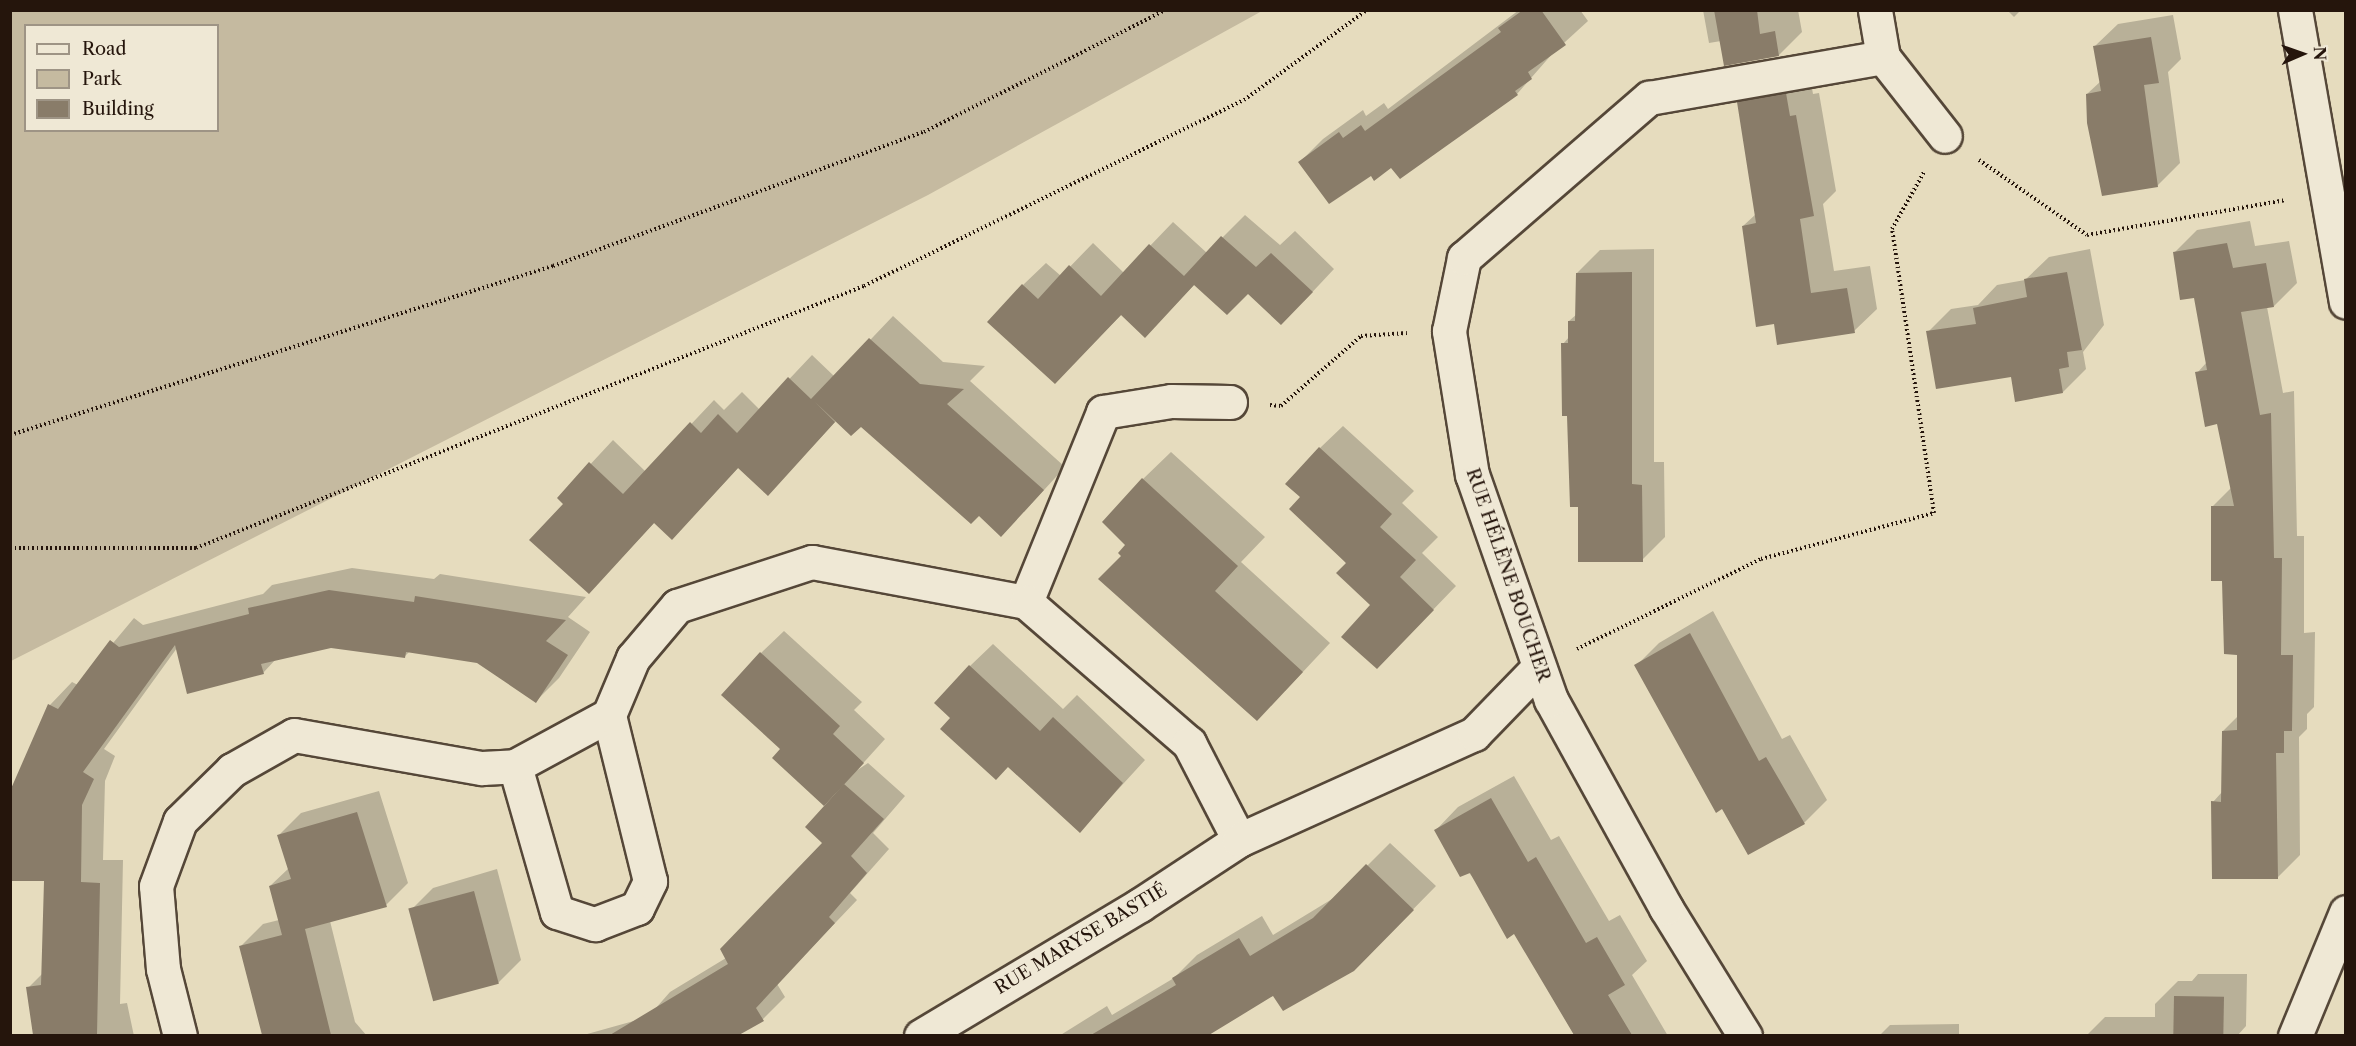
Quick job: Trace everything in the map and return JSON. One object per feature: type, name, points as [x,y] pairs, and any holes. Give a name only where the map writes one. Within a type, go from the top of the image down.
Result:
[{"type":"street","points":[[1875,10],[1883,57],[1945,136]]},
{"type":"street","points":[[2295,10],[2346,302]]},
{"type":"street","name":"RUE HÉLÈNE BOUCHER","points":[[1745,1035],[1666,908],[1551,700],[1472,475],[1449,331],[1464,258],[1649,98],[1883,57]]},
{"type":"street","points":[[1026,602],[1103,412],[1171,401],[1230,402]]},
{"type":"street","points":[[515,766],[557,912],[595,924],[637,908],[651,881],[609,715],[633,658],[677,606],[812,562],[1026,602],[1189,743],[1239,840]]},
{"type":"street","name":"RUE MARYSE BASTIÉ","points":[[921,1035],[1140,905],[1239,840],[1474,734],[1539,667]]},
{"type":"street","points":[[180,1035],[163,969],[156,886],[180,821],[232,770],[294,735],[482,768],[515,766],[609,715]]},
{"type":"street","points":[[2295,1035],[2346,912]]},
{"type":"path","points":[[10,435],[553,266],[924,132],[1165,10]]},
{"type":"path","points":[[10,548],[196,548],[864,286],[1244,100],[1367,10]]},
{"type":"path","points":[[1539,667],[1761,559],[1934,513],[1892,229],[1945,136],[2087,235],[2328,192]]},
{"type":"path","points":[[1230,402],[1281,406],[1361,336],[1449,331]]},
{"type":"green space","points":[[11,10],[1262,10],[928,195],[11,661]]},
{"type":"building","points":[[1523,10],[1541,10],[1566,45],[1528,72],[1532,79],[1515,91],[1518,95],[1400,179],[1391,168],[1374,181],[1371,176],[1329,204],[1298,162],[1339,132],[1343,138],[1361,125],[1365,131],[1501,32],[1498,28]]},
{"type":"building","points":[[1714,10],[1757,10],[1760,34],[1775,31],[1779,56],[1724,66]]},
{"type":"building","points":[[2151,37],[2159,83],[2144,85],[2158,187],[2102,196],[2087,123],[2086,94],[2101,91],[2093,46]]},
{"type":"building","points":[[1786,93],[1790,116],[1796,115],[1814,216],[1800,219],[1811,293],[1847,288],[1855,333],[1777,345],[1774,324],[1756,327],[1742,226],[1756,223],[1737,102]]},
{"type":"building","points":[[1221,236],[1256,267],[1271,253],[1313,292],[1281,325],[1248,294],[1227,315],[1194,285],[1145,338],[1121,315],[1055,384],[987,322],[1022,284],[1038,299],[1069,265],[1101,296],[1149,244],[1184,276]]},
{"type":"building","points":[[2227,243],[2233,268],[2266,263],[2274,307],[2241,312],[2260,415],[2271,413],[2274,558],[2282,558],[2281,655],[2293,655],[2292,731],[2284,731],[2284,753],[2276,753],[2278,879],[2212,879],[2211,801],[2221,802],[2222,731],[2237,730],[2237,655],[2224,654],[2222,581],[2211,581],[2211,506],[2234,506],[2217,424],[2205,427],[2195,372],[2207,370],[2194,298],[2180,300],[2173,252]]},
{"type":"building","points":[[1632,272],[1632,484],[1642,485],[1643,562],[1578,562],[1578,507],[1570,507],[1567,416],[1562,416],[1561,343],[1568,343],[1568,321],[1575,321],[1576,273]]},
{"type":"building","points":[[2067,272],[2082,350],[2067,352],[2069,367],[2059,369],[2063,393],[2015,402],[2011,377],[1936,389],[1926,331],[1976,324],[1973,308],[2027,297],[2024,279]]},
{"type":"building","points":[[869,338],[920,384],[964,389],[947,404],[1044,490],[1001,537],[979,516],[971,524],[861,427],[851,436],[815,402],[835,422],[768,496],[738,468],[672,540],[654,523],[589,594],[529,540],[563,504],[557,498],[589,462],[623,494],[690,422],[701,433],[718,414],[737,433],[788,377],[811,399]]},
{"type":"building","points":[[1319,447],[1392,514],[1380,527],[1416,560],[1400,577],[1434,610],[1377,669],[1341,637],[1370,605],[1336,573],[1346,563],[1289,509],[1300,497],[1285,484]]},
{"type":"building","points":[[1142,478],[1238,566],[1215,591],[1303,672],[1257,721],[1098,579],[1121,556],[1118,553],[1125,545],[1102,522]]},
{"type":"building","points":[[329,590],[414,602],[415,596],[566,620],[546,641],[568,655],[536,703],[477,663],[406,652],[405,658],[331,648],[261,664],[264,674],[187,694],[175,645],[83,772],[94,779],[82,805],[81,882],[100,883],[97,1035],[33,1035],[26,987],[41,985],[44,881],[10,881],[10,791],[48,704],[58,709],[110,640],[119,647],[249,614],[248,608]]},
{"type":"building","points":[[1690,633],[1759,761],[1766,757],[1805,824],[1748,855],[1722,809],[1716,813],[1634,665]]},
{"type":"building","points":[[760,652],[840,726],[833,734],[864,763],[824,806],[772,758],[780,749],[721,695]]},
{"type":"building","points":[[969,665],[1040,731],[1053,717],[1123,783],[1080,833],[1008,767],[996,780],[940,729],[950,718],[934,703]]},
{"type":"building","points":[[844,784],[884,819],[851,856],[867,873],[829,917],[835,923],[756,1008],[764,1021],[739,1035],[610,1035],[728,964],[720,949],[822,843],[805,827]]},
{"type":"building","points":[[1491,798],[1528,862],[1536,857],[1586,943],[1597,937],[1625,985],[1608,995],[1632,1035],[1574,1035],[1514,934],[1507,939],[1470,873],[1460,877],[1434,830]]},
{"type":"building","points":[[357,812],[387,907],[305,929],[331,1035],[262,1035],[239,946],[282,935],[269,886],[291,879],[277,835]]},
{"type":"building","points":[[1366,864],[1414,910],[1354,971],[1283,1011],[1273,996],[1209,1035],[1091,1035],[1176,985],[1172,978],[1239,938],[1250,956],[1313,918]]},
{"type":"building","points":[[474,891],[499,984],[433,1001],[408,909]]},
{"type":"building","points":[[2174,996],[2224,997],[2223,1036],[2173,1035]]}]
